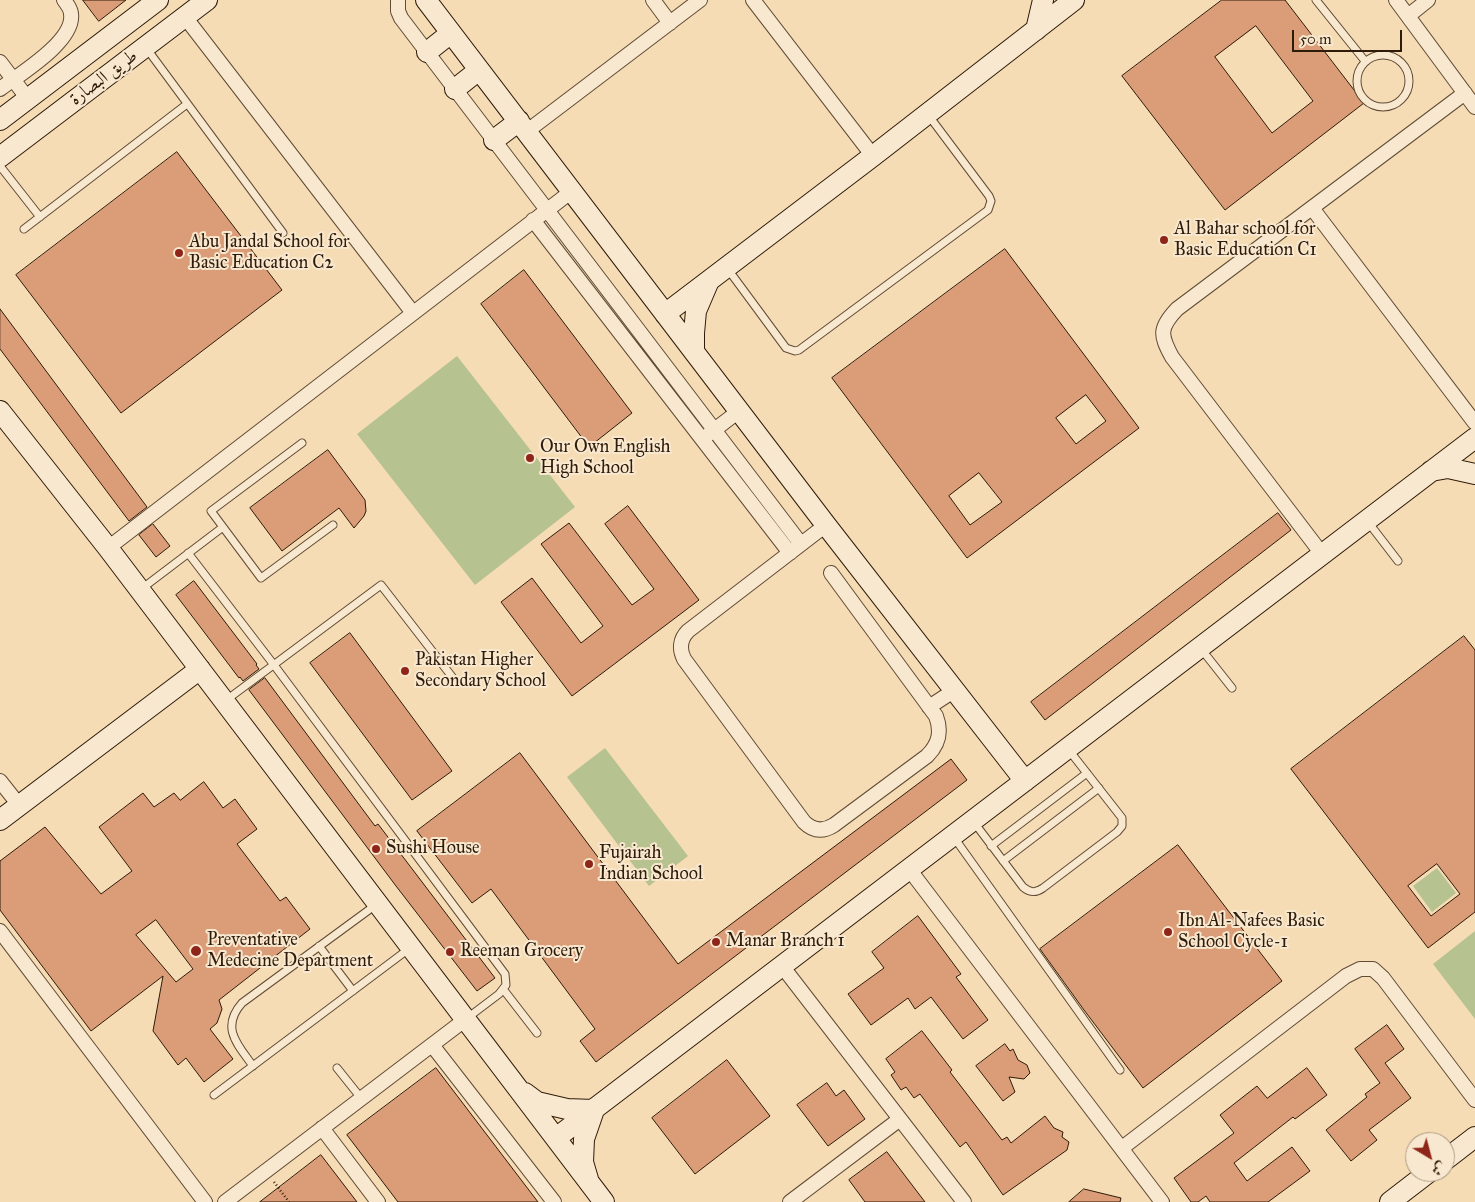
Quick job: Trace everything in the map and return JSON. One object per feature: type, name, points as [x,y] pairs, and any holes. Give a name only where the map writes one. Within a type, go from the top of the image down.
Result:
[{"type":"street","points":[[0,89],[52,50],[66,34],[69,29],[71,13],[64,0]]},
{"type":"street","name":"طريق البصارة","points":[[0,120],[158,0]]},
{"type":"street","name":"طريق البصارة","points":[[0,157],[207,0]]},
{"type":"street","points":[[398,0],[398,11],[427,52],[801,544]]},
{"type":"street","points":[[426,0],[826,525],[1025,781]]},
{"type":"street","points":[[653,0],[670,23]]},
{"type":"street","points":[[494,140],[522,126],[700,0]]},
{"type":"street","points":[[753,0],[873,156]]},
{"type":"street","points":[[1036,30],[1043,0]]},
{"type":"street","points":[[1396,0],[1475,107]]},
{"type":"street","points":[[1408,16],[1428,0]]},
{"type":"street","points":[[665,314],[928,114],[1036,30],[1070,1]]},
{"type":"street","points":[[185,17],[413,314]]},
{"type":"street","points":[[427,52],[451,33]]},
{"type":"street","points":[[0,62],[28,99]]},
{"type":"street","points":[[455,88],[479,70]]},
{"type":"street","points":[[1322,554],[1172,358],[1163,336],[1165,322],[1177,309],[1465,93]]},
{"type":"street","points":[[108,548],[572,191]]},
{"type":"street","points":[[1312,208],[1475,423]]},
{"type":"street","points":[[533,220],[790,553]]},
{"type":"street","points":[[637,277],[654,291],[676,294],[708,281]]},
{"type":"street","points":[[694,352],[696,311],[708,281]]},
{"type":"street","points":[[0,411],[225,701],[604,1202]]},
{"type":"street","points":[[702,439],[739,411]]},
{"type":"street","points":[[556,1138],[1475,438]]},
{"type":"street","points":[[1430,471],[1448,468],[1475,474]]},
{"type":"street","points":[[826,525],[688,631],[682,639],[680,649],[684,659],[804,822],[813,828],[824,830],[927,756],[938,742],[940,733],[936,716],[831,573]]},
{"type":"street","points":[[0,820],[200,669]]},
{"type":"street","points":[[929,707],[955,690]]},
{"type":"street","points":[[0,781],[19,806]]},
{"type":"street","points":[[909,869],[1162,1202]]},
{"type":"street","points":[[0,931],[204,1202]]},
{"type":"street","points":[[782,966],[964,1202]]},
{"type":"street","points":[[1122,1148],[1346,976],[1360,969],[1373,969],[1383,978],[1475,1100]]},
{"type":"street","points":[[225,1202],[466,1019]]},
{"type":"street","points":[[432,1045],[554,1202]]},
{"type":"street","points":[[516,1085],[537,1102],[567,1109],[594,1110]]},
{"type":"street","points":[[589,1182],[583,1162],[584,1140],[594,1110]]},
{"type":"street","points":[[790,1202],[900,1119]]},
{"type":"street","points":[[322,1128],[378,1202]]},
{"type":"street","points":[[1455,1152],[1475,1137]]},
{"type":"street","points":[[1390,1202],[1416,1182]]},
{"type":"lane","points":[[1316,0],[1365,61]]},
{"type":"lane","points":[[145,47],[283,233]]},
{"type":"lane","points":[[1383,54],[1393,56],[1407,69],[1410,79],[1408,89],[1404,97],[1397,104],[1378,108],[1361,98],[1356,79],[1359,69],[1365,61],[1373,56],[1383,54]]},
{"type":"lane","points":[[24,229],[188,104]]},
{"type":"lane","points":[[726,268],[786,348],[795,351],[988,210],[991,201],[989,196],[928,114]]},
{"type":"lane","points":[[0,166],[40,217]]},
{"type":"lane","points":[[302,443],[211,511],[261,578],[333,525]]},
{"type":"lane","points":[[1367,520],[1398,561]]},
{"type":"lane","points":[[140,590],[223,527]]},
{"type":"lane","points":[[188,553],[505,974],[506,985],[499,994],[466,1019]]},
{"type":"lane","points":[[225,701],[381,585],[453,678]]},
{"type":"lane","points":[[1200,647],[1232,688]]},
{"type":"lane","points":[[972,821],[1023,887],[1026,890],[1035,892],[1117,832],[1122,826],[1122,818],[1068,748]]},
{"type":"lane","points":[[991,846],[1087,773]]},
{"type":"lane","points":[[1003,861],[1098,788]]},
{"type":"lane","points":[[953,836],[1120,1070]]},
{"type":"lane","points":[[253,1066],[234,1040],[232,1032],[233,1016],[237,1009],[242,1003],[378,903]]},
{"type":"lane","points":[[320,946],[353,991]]},
{"type":"lane","points":[[214,1095],[411,947]]},
{"type":"lane","points":[[503,989],[536,1033]]},
{"type":"lane","points":[[336,1068],[361,1098]]},
{"type":"path","points":[[265,1171],[289,1202]]},
{"type":"green space","points":[[457,356],[575,507],[475,585],[357,434]]},
{"type":"green space","points":[[605,748],[688,856],[649,886],[567,777]]},
{"type":"green space","points":[[1437,868],[1456,893],[1432,912],[1413,886]]},
{"type":"green space","points":[[1475,931],[1475,1019],[1433,964]]},
{"type":"building","points":[[83,0],[126,0],[99,21]]},
{"type":"building","points":[[1222,0],[1285,0],[1364,103],[1225,210],[1122,76]],"holes":[[[1256,26],[1313,101],[1272,133],[1215,57]]]},
{"type":"building","points":[[177,152],[282,290],[121,413],[16,275]]},
{"type":"building","points":[[1005,249],[1139,428],[967,558],[832,378]],"holes":[[[1086,395],[1106,421],[1076,444],[1056,418]],[[979,473],[1002,502],[970,525],[949,496]]]},
{"type":"building","points":[[524,270],[632,413],[589,447],[481,304]]},
{"type":"building","points":[[0,309],[147,507],[129,521],[0,349]]},
{"type":"building","points":[[328,450],[365,500],[366,511],[364,516],[354,528],[339,508],[282,551],[250,508]]},
{"type":"building","points":[[628,506],[699,600],[572,696],[501,602],[532,578],[581,643],[603,626],[541,544],[569,523],[632,605],[654,589],[605,524]]},
{"type":"building","points":[[1278,513],[1291,530],[1045,720],[1031,702]]},
{"type":"building","points":[[153,524],[170,546],[156,557],[139,535]]},
{"type":"building","points":[[194,581],[257,664],[259,669],[243,681],[176,595]]},
{"type":"building","points":[[350,633],[452,771],[412,800],[310,663]]},
{"type":"building","points":[[1464,636],[1475,650],[1475,912],[1428,948],[1291,769]],"holes":[[[1437,864],[1460,894],[1431,916],[1408,886]]]},
{"type":"building","points":[[265,678],[375,826],[378,824],[495,978],[477,991],[249,690]]},
{"type":"building","points":[[520,753],[678,964],[951,759],[967,780],[596,1062],[580,1041],[595,1029],[491,889],[472,903],[417,831]]},
{"type":"building","points":[[204,782],[223,808],[235,799],[257,829],[237,844],[280,901],[286,897],[310,929],[219,1000],[222,1009],[217,1023],[210,1029],[233,1059],[204,1082],[186,1058],[178,1065],[153,1031],[163,976],[91,1031],[0,910],[0,861],[45,827],[101,894],[132,871],[99,827],[143,793],[154,807],[174,793],[180,800]],"holes":[[[156,920],[193,969],[176,982],[136,935]]]},
{"type":"building","points":[[1178,845],[1282,981],[1143,1088],[1040,949]]},
{"type":"building","points":[[918,916],[961,974],[956,977],[988,1020],[963,1039],[931,997],[915,1009],[908,998],[871,1025],[848,994],[884,968],[872,952]]},
{"type":"building","points":[[1387,1025],[1404,1049],[1385,1063],[1411,1098],[1369,1130],[1377,1140],[1351,1161],[1326,1130],[1367,1097],[1365,1094],[1380,1083],[1355,1049]]},
{"type":"building","points":[[922,1031],[952,1070],[950,1072],[1002,1140],[1007,1137],[1011,1143],[1045,1116],[1054,1128],[1063,1132],[1062,1137],[1069,1142],[1067,1150],[1003,1195],[966,1142],[960,1147],[920,1094],[914,1098],[906,1087],[901,1090],[891,1075],[895,1072],[886,1059]]},
{"type":"building","points":[[1005,1044],[1010,1051],[1013,1049],[1018,1060],[1027,1065],[1030,1073],[1024,1079],[1009,1077],[1015,1092],[1003,1101],[976,1066]]},
{"type":"building","points":[[727,1060],[770,1116],[695,1174],[652,1118]]},
{"type":"building","points":[[436,1068],[538,1202],[398,1202],[347,1135]]},
{"type":"building","points":[[1307,1068],[1327,1095],[1295,1119],[1293,1117],[1234,1163],[1247,1181],[1292,1147],[1310,1171],[1268,1202],[1210,1202],[1206,1196],[1198,1202],[1191,1202],[1174,1178],[1234,1133],[1220,1115],[1257,1086],[1267,1098]]},
{"type":"building","points":[[827,1083],[836,1096],[844,1090],[865,1119],[828,1146],[797,1105]]},
{"type":"building","points":[[887,1152],[925,1202],[865,1202],[849,1180]]},
{"type":"building","points":[[321,1155],[357,1202],[260,1202]]},
{"type":"building","points":[[1084,1189],[1121,1198],[1120,1202],[1069,1202]]},
{"type":"place","name":"Al Bahar school for Basic Education C1","points":[[1164,240]]},
{"type":"place","name":"Abu Jandal School for Basic Education C2","points":[[179,253]]},
{"type":"place","name":"Our Own English High School","points":[[530,458]]},
{"type":"place","name":"Pakistan Higher Secondary School","points":[[405,671]]},
{"type":"place","name":"Sushi House","points":[[376,849]]},
{"type":"place","name":"Fujairah Indian School","points":[[589,864]]},
{"type":"place","name":"Ibn Al-Nafees Basic School Cycle-1","points":[[1168,932]]},
{"type":"place","name":"Manar Branch 1","points":[[716,942]]},
{"type":"place","name":"Preventative Medecine Department","points":[[196,951]]},
{"type":"place","name":"Reeman Grocery","points":[[450,952]]}]
